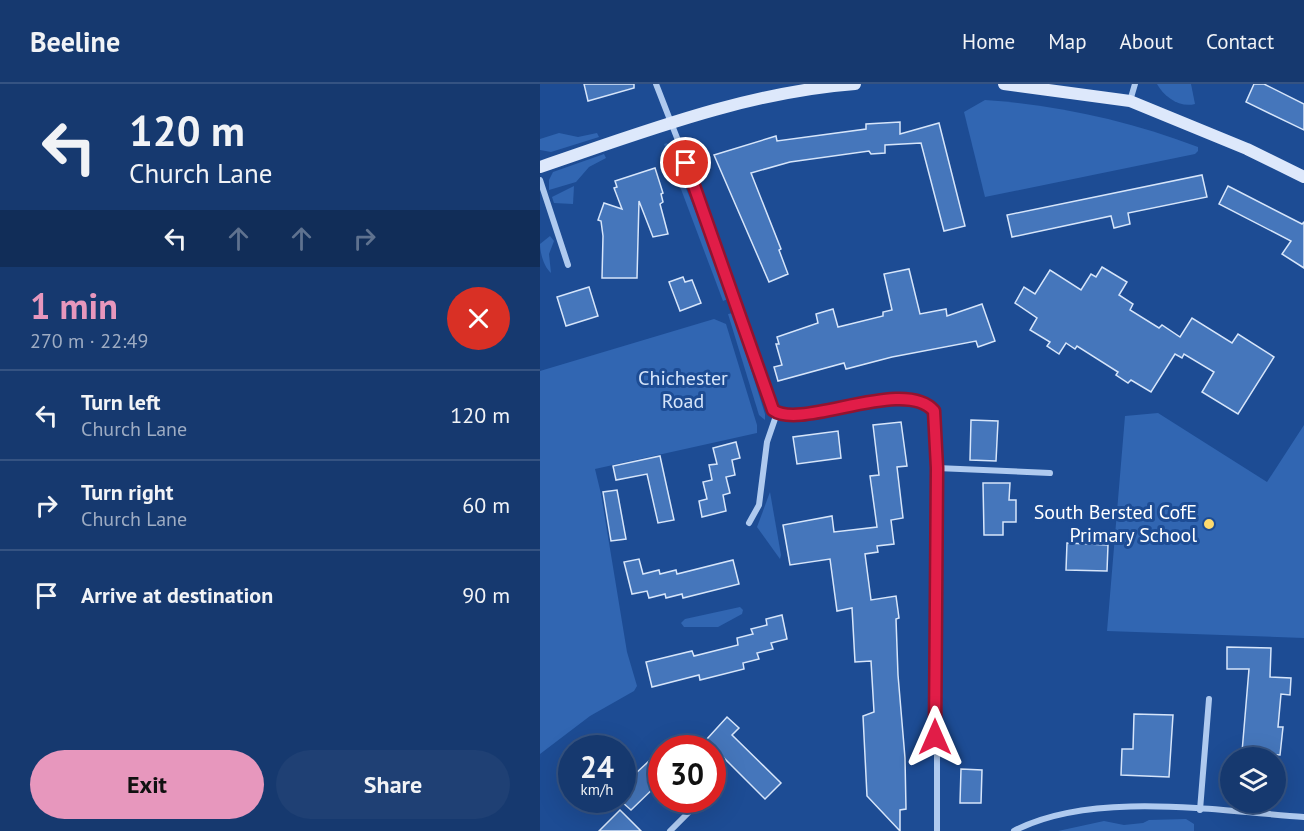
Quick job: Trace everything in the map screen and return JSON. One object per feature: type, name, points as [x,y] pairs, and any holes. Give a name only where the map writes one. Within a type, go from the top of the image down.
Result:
[{"type":"street","points":[[656,84],[702,202],[769,403],[777,413],[791,414],[888,400],[916,399],[928,404],[934,411],[937,468],[937,831]]},
{"type":"street","points":[[540,166],[670,123],[740,103],[816,85],[855,84]]},
{"type":"street","points":[[1004,84],[1130,101],[1247,148],[1304,177]]},
{"type":"street","points":[[1130,101],[1135,84]]},
{"type":"street","points":[[540,180],[568,265]]},
{"type":"street","points":[[749,523],[759,506],[767,442],[777,413]]},
{"type":"street","points":[[937,468],[1050,473]]},
{"type":"street","points":[[1200,810],[1209,699]]},
{"type":"street","points":[[1014,831],[1065,813],[1121,807],[1304,817]]},
{"type":"street","points":[[670,831],[688,813]]},
{"type":"green space","points":[[1157,84],[1191,84],[1195,104],[1178,103],[1164,93]]},
{"type":"green space","points":[[985,100],[1066,110],[1120,122],[1198,147],[1198,151],[1195,154],[985,197],[964,112]]},
{"type":"green space","points":[[559,133],[578,137],[597,133],[599,137],[551,152],[540,150],[540,139]]},
{"type":"green space","points":[[667,143],[710,246],[728,299],[723,301],[664,144]]},
{"type":"green space","points":[[604,154],[606,158],[589,167],[576,182],[549,190],[549,180],[553,172]]},
{"type":"green space","points":[[574,186],[573,204],[554,203],[552,197]]},
{"type":"green space","points":[[550,236],[554,241],[549,254],[551,273],[543,260],[540,244]]},
{"type":"green space","points":[[733,313],[765,420],[759,415],[728,314]]},
{"type":"green space","name":"Chichester Road","points":[[714,319],[726,324],[757,425],[757,433],[595,469],[627,652],[637,686],[634,691],[590,716],[565,735],[558,735],[558,740],[540,754],[540,371]]},
{"type":"green space","points":[[1158,413],[1267,482],[1304,425],[1304,638],[1107,631],[1125,416]]},
{"type":"green space","points":[[770,492],[781,555],[780,559],[757,527]]},
{"type":"green space","points":[[740,607],[743,610],[742,614],[718,627],[684,627],[681,623],[685,619]]},
{"type":"green space","points":[[1186,819],[1194,824],[1194,831],[1058,831],[1104,821],[1124,825],[1149,820]]},
{"type":"building","points":[[584,84],[634,84],[634,88],[588,101]]},
{"type":"building","points":[[1254,84],[1264,84],[1304,104],[1304,130],[1246,102]]},
{"type":"building","points":[[900,122],[900,134],[939,123],[965,226],[944,231],[921,143],[885,145],[885,153],[871,154],[869,151],[790,162],[751,173],[781,249],[779,250],[788,274],[769,282],[714,155],[776,136],[777,141],[866,129],[866,124]]},
{"type":"building","points":[[655,168],[663,193],[661,194],[663,202],[660,204],[668,234],[653,237],[639,201],[637,278],[602,278],[603,236],[601,221],[598,220],[604,203],[622,209],[614,188],[617,187],[615,181]]},
{"type":"building","points":[[1202,175],[1207,197],[1128,213],[1130,224],[1114,228],[1111,216],[1012,237],[1007,215]]},
{"type":"building","points":[[1228,186],[1302,224],[1304,222],[1304,268],[1282,254],[1291,241],[1219,204]]},
{"type":"building","points":[[1102,267],[1127,282],[1119,295],[1133,304],[1130,310],[1159,328],[1162,325],[1180,337],[1192,318],[1232,343],[1238,334],[1274,357],[1238,414],[1202,392],[1214,372],[1184,354],[1182,358],[1175,354],[1151,392],[1131,380],[1128,383],[1116,375],[1118,372],[1077,346],[1075,349],[1066,343],[1059,354],[1047,346],[1050,342],[1030,330],[1037,318],[1015,303],[1024,287],[1035,294],[1050,270],[1081,290],[1091,274],[1096,277]]},
{"type":"building","points":[[909,269],[920,314],[946,309],[947,316],[982,304],[995,341],[978,347],[976,341],[892,357],[846,369],[844,363],[778,381],[774,367],[782,365],[776,344],[779,344],[777,337],[818,323],[816,314],[833,309],[838,327],[883,316],[883,312],[892,310],[884,274]]},
{"type":"building","points":[[683,277],[685,282],[692,280],[701,303],[680,311],[669,282]]},
{"type":"building","points":[[589,287],[598,316],[566,326],[557,297]]},
{"type":"building","points":[[971,420],[998,421],[996,461],[970,460]]},
{"type":"building","points":[[901,422],[907,466],[897,467],[903,518],[891,520],[894,544],[877,546],[878,552],[865,554],[871,600],[896,596],[899,618],[896,619],[898,675],[905,758],[906,809],[900,810],[900,831],[867,796],[863,716],[874,712],[871,661],[855,662],[852,608],[837,611],[830,559],[790,565],[783,525],[832,516],[834,532],[877,527],[870,476],[879,475],[873,425]]},
{"type":"building","points":[[838,431],[841,458],[797,464],[793,437]]},
{"type":"building","points":[[736,442],[740,458],[732,460],[735,475],[726,477],[730,493],[723,495],[726,511],[702,517],[699,501],[707,499],[703,482],[712,480],[709,465],[717,464],[713,448]]},
{"type":"building","points":[[660,456],[674,520],[658,523],[647,474],[616,480],[613,466]]},
{"type":"building","points":[[983,483],[1010,483],[1009,500],[1016,500],[1016,522],[1003,522],[1003,535],[984,535]]},
{"type":"building","points":[[617,490],[626,539],[611,541],[603,492]]},
{"type":"building","points":[[1067,543],[1108,545],[1107,571],[1066,570]]},
{"type":"building","points":[[639,559],[643,574],[659,570],[660,574],[676,570],[677,574],[733,560],[739,584],[683,598],[682,594],[666,598],[665,594],[649,598],[647,591],[632,594],[624,562]]},
{"type":"building","points":[[782,615],[787,639],[771,643],[773,649],[757,653],[759,659],[743,663],[744,669],[700,680],[699,675],[652,687],[646,662],[692,651],[694,656],[738,645],[737,638],[753,634],[751,629],[767,625],[766,619]]},
{"type":"building","points":[[1227,647],[1271,648],[1270,677],[1291,678],[1290,695],[1281,694],[1278,727],[1283,727],[1281,747],[1242,747],[1249,669],[1227,669]]},
{"type":"building","points":[[1134,714],[1173,715],[1169,777],[1121,775],[1122,749],[1133,749]]},
{"type":"building","points":[[727,717],[739,728],[732,735],[781,783],[765,799],[726,760],[726,735],[711,735]]},
{"type":"building","points":[[648,762],[648,794],[636,805],[636,773]]},
{"type":"building","points":[[961,769],[982,770],[981,803],[960,803]]},
{"type":"building","points":[[617,813],[623,813],[641,831],[599,831]]},
{"type":"place","name":"South Bersted CofE Primary School","points":[[1209,524]]},
{"type":"route","points":[[686,163],[702,202],[773,410],[777,413],[791,414],[903,398],[916,399],[928,404],[934,411],[937,425],[935,737]]}]
